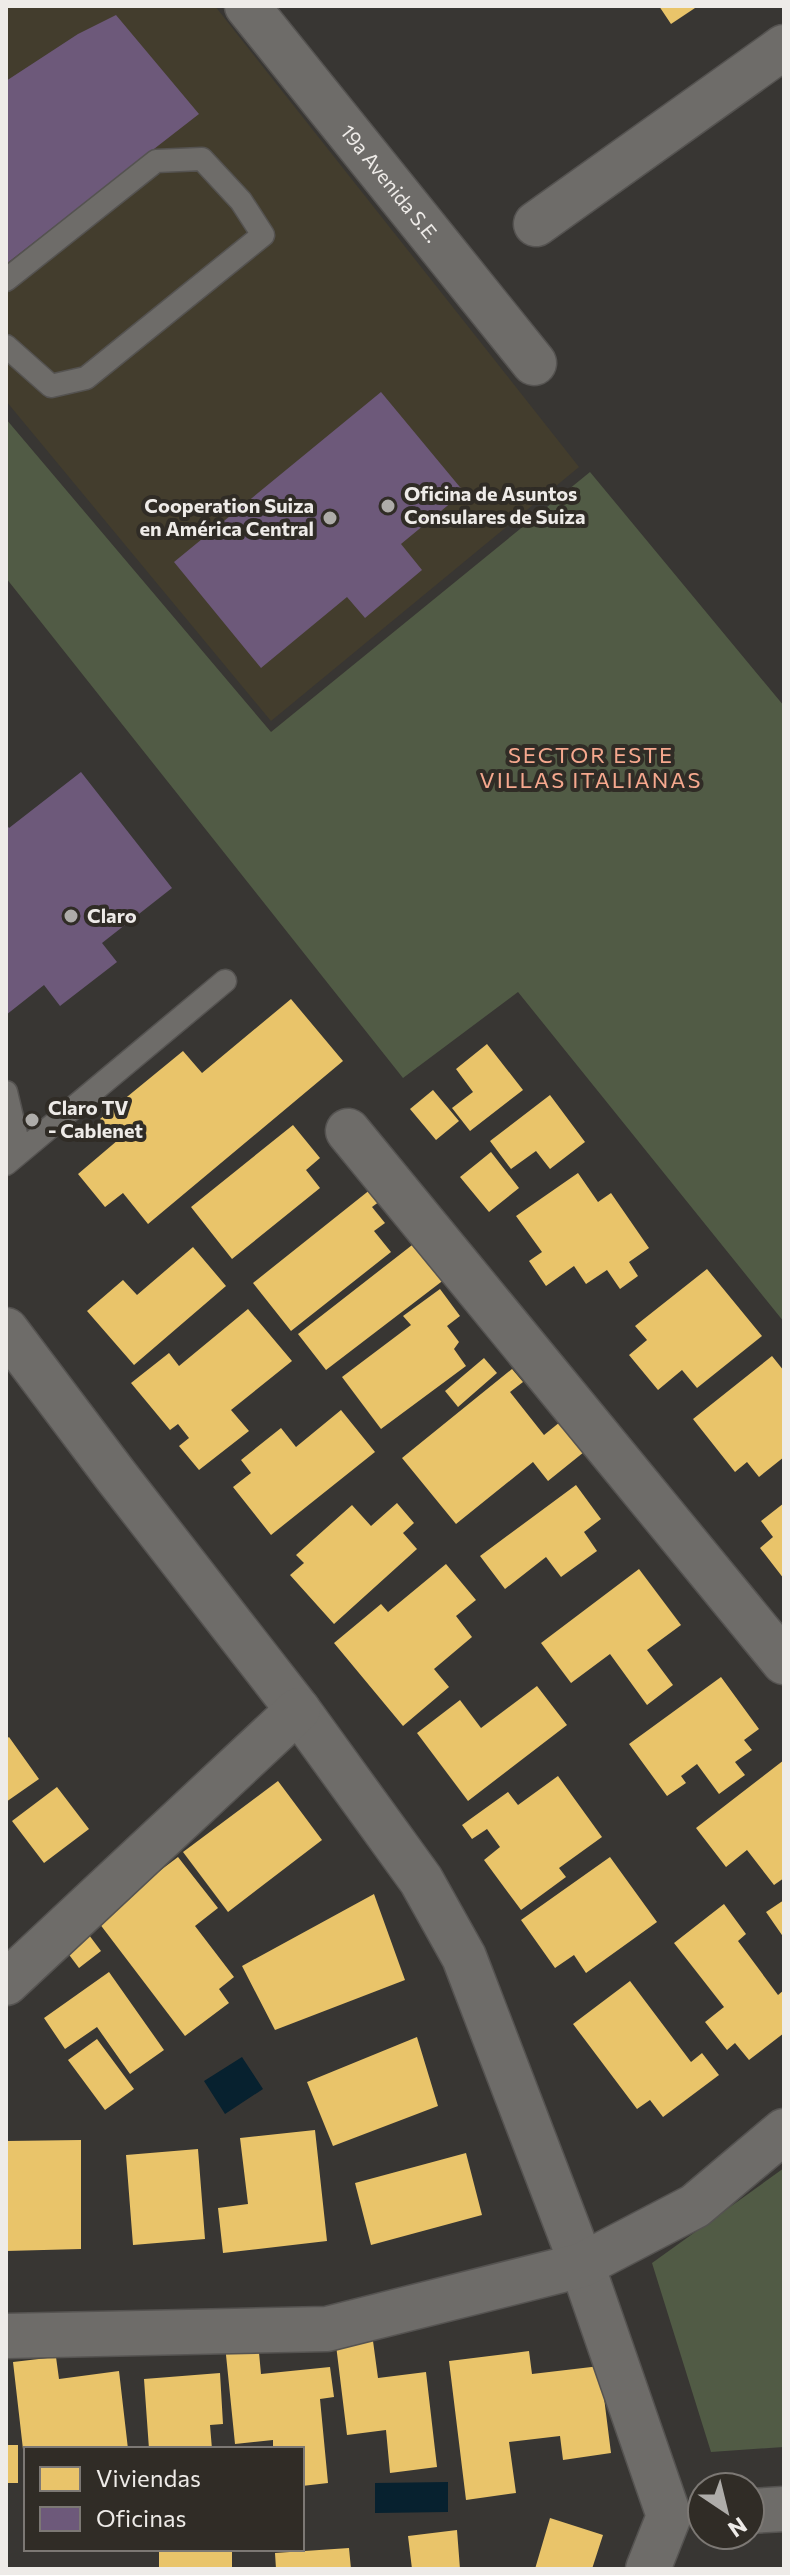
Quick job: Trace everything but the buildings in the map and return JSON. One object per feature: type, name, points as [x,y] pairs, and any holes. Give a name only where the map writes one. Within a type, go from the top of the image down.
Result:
[{"type":"street","name":"19a Avenida S.E.","points":[[247,6],[534,363]]},
{"type":"street","points":[[536,224],[784,47]]},
{"type":"street","points":[[348,1131],[784,1662]]},
{"type":"street","points":[[6,1330],[298,1710],[421,1880],[464,1957],[582,2265],[686,2515],[648,2569]]},
{"type":"street","points":[[6,1983],[298,1710]]},
{"type":"street","points":[[6,2336],[327,2329],[582,2265],[695,2206],[784,2131]]},
{"type":"lane","points":[[6,280],[156,161],[202,159],[241,201],[263,235],[86,378],[51,386],[6,346]]},
{"type":"lane","points":[[13,1157],[225,981]]},
{"type":"lane","points":[[6,1092],[13,1157]]},
{"type":"shaded area","points":[[6,6],[215,6],[579,467],[271,721],[6,401]]},
{"type":"green space","points":[[6,419],[271,732],[590,472],[784,706],[784,1322],[518,992],[403,1078],[6,578]]},
{"type":"green space","points":[[784,2168],[784,2447],[711,2452],[652,2263]]},
{"type":"water","points":[[242,2057],[263,2089],[225,2114],[204,2081]]},
{"type":"water","points":[[448,2482],[448,2512],[375,2513],[375,2483]]},
{"type":"place","name":"Oficina de Asuntos Consulares de Suiza","points":[[388,506]]},
{"type":"place","name":"Cooperation Suiza en América Central","points":[[330,518]]},
{"type":"place","name":"Claro","points":[[71,916]]},
{"type":"place","name":"Claro TV - Cablenet","points":[[32,1120]]},
{"type":"district","name":"SECTOR ESTE VILLAS ITALIANAS","points":[[591,768]]}]
